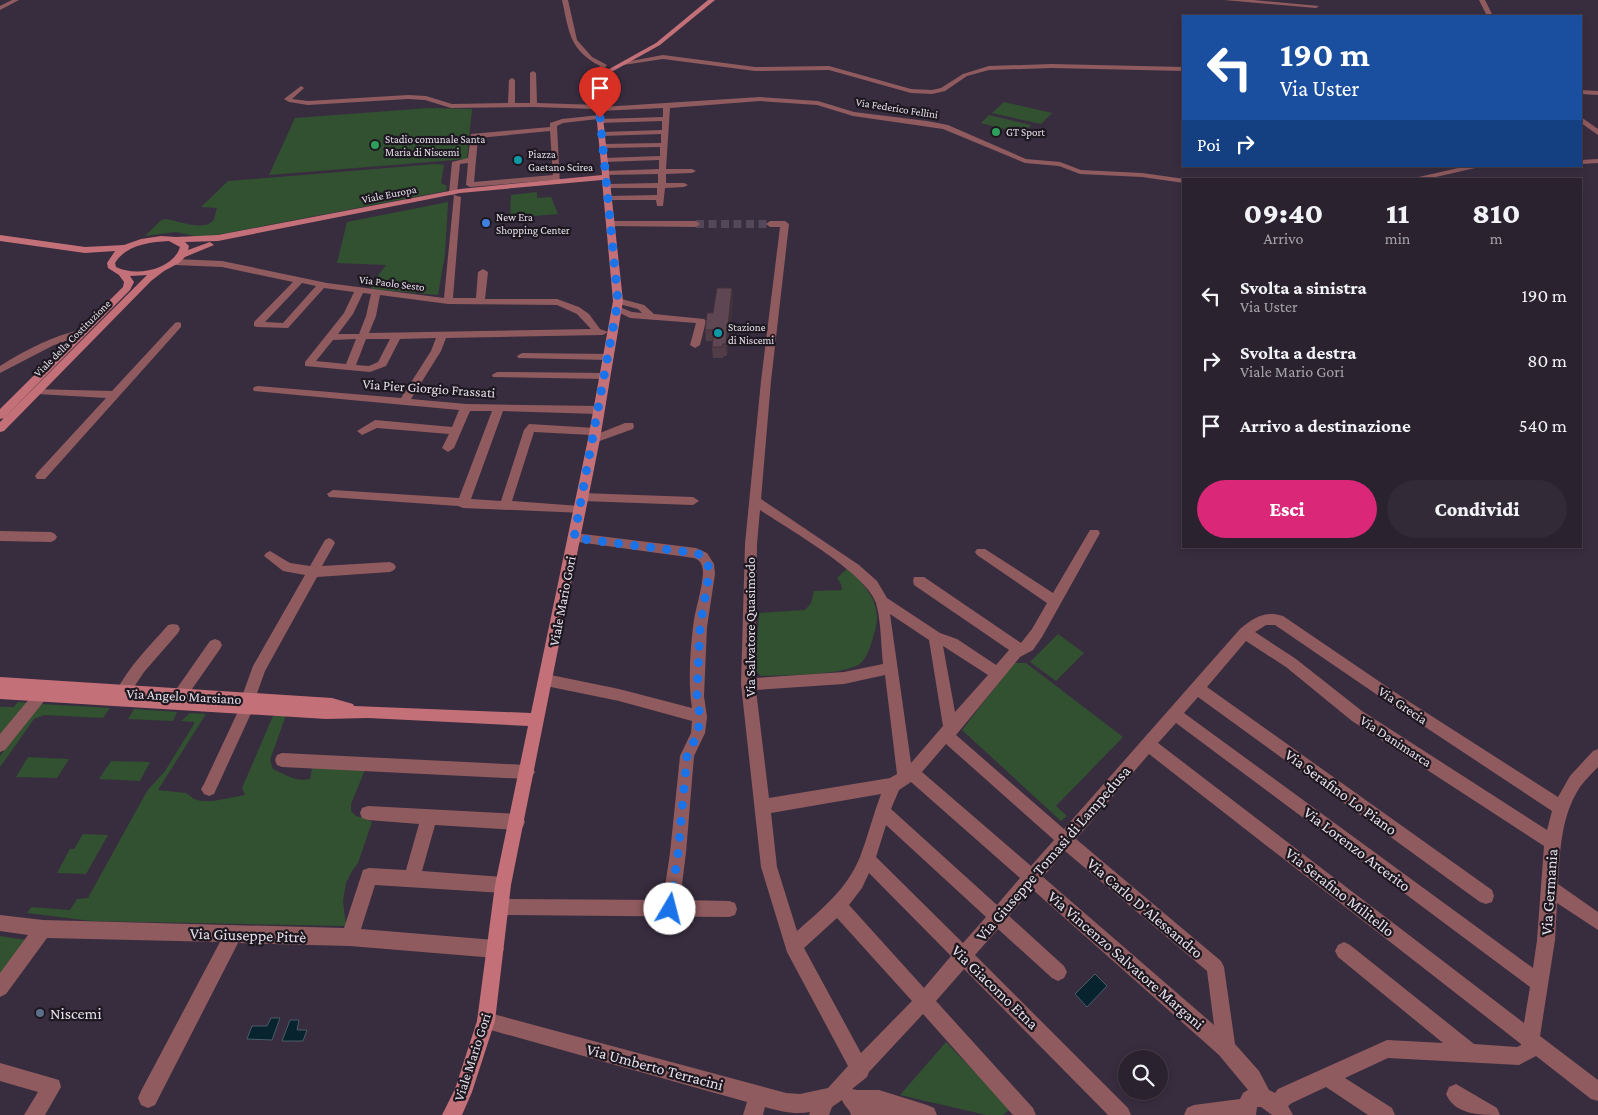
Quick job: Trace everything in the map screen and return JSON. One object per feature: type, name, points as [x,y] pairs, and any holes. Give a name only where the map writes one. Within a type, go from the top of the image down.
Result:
[{"type":"street","points":[[0,8],[16,0]]},
{"type":"street","points":[[565,0],[574,40],[590,58],[604,65],[598,73],[598,81]]},
{"type":"street","points":[[598,81],[604,74],[658,44],[712,0]]},
{"type":"street","points":[[1227,0],[1316,6]]},
{"type":"street","points":[[1482,0],[1490,15]]},
{"type":"street","points":[[658,44],[657,54],[663,57]]},
{"type":"street","points":[[623,63],[663,57],[755,69],[829,68],[911,91],[932,92],[943,90],[965,75],[989,68],[1052,66],[1182,69]]},
{"type":"street","points":[[533,73],[534,105]]},
{"type":"street","points":[[511,105],[512,80]]},
{"type":"street","name":"Viale Mario Gori","points":[[452,1115],[463,1092],[486,1021],[503,885],[595,436],[598,410],[616,316],[612,224],[599,114],[598,81]]},
{"type":"street","points":[[301,88],[287,99],[308,103],[422,98],[451,106],[534,105],[599,114],[666,119]]},
{"type":"street","points":[[1582,92],[1598,93]]},
{"type":"street","name":"Via Federico Fellini","points":[[599,114],[760,99],[818,103],[853,114],[945,127],[1025,161],[1060,164],[1080,172],[1142,175],[1182,181]]},
{"type":"street","points":[[609,198],[660,200],[667,107]]},
{"type":"street","points":[[553,129],[474,136],[470,185],[557,180],[553,125],[562,121],[599,114]]},
{"type":"street","points":[[1582,120],[1598,132]]},
{"type":"street","points":[[602,134],[665,132]]},
{"type":"street","points":[[603,146],[664,145]]},
{"type":"street","points":[[605,160],[663,158]]},
{"type":"street","points":[[448,301],[456,162],[472,160]]},
{"type":"street","points":[[1582,162],[1598,161]]},
{"type":"street","points":[[1419,178],[1475,167]]},
{"type":"street","points":[[607,180],[662,171],[692,170]]},
{"type":"street","name":"Viale Europa","points":[[129,247],[159,238],[176,240],[218,238],[455,195],[557,180],[607,180]]},
{"type":"street","points":[[607,180],[684,185]]},
{"type":"street","name":"Viale Europa","points":[[162,268],[178,258],[212,244],[455,195],[607,180]]},
{"type":"street","points":[[612,224],[696,224]]},
{"type":"street","name":"Via Salvatore Quasimodo","points":[[770,224],[785,224],[766,381],[751,544],[748,684],[769,867],[793,946],[860,1070]]},
{"type":"street","points":[[0,238],[85,250],[111,250],[129,247]]},
{"type":"street","points":[[176,240],[184,246],[178,258]]},
{"type":"street","points":[[111,263],[118,253],[129,247]]},
{"type":"street","points":[[85,250],[111,263],[116,271],[123,274],[146,273],[162,268]]},
{"type":"street","name":"Via Paolo Sesto","points":[[178,258],[222,264],[322,285],[448,301],[557,302],[568,304],[592,321],[597,332]]},
{"type":"street","name":"Viale della Costituzione","points":[[0,428],[148,279],[162,268]]},
{"type":"street","points":[[480,302],[483,272]]},
{"type":"street","name":"Viale della Costituzione","points":[[0,415],[127,288],[129,282],[123,274]]},
{"type":"street","points":[[299,281],[256,324],[285,326],[322,285]]},
{"type":"street","points":[[360,290],[352,308],[310,364],[370,369],[382,364],[396,336]]},
{"type":"street","points":[[350,367],[371,316],[376,292]]},
{"type":"street","points":[[331,337],[597,332],[616,316],[636,309],[645,310],[654,318]]},
{"type":"street","points":[[616,316],[631,320],[654,318]]},
{"type":"street","points":[[616,316],[701,321],[695,345]]},
{"type":"street","points":[[41,476],[178,325]]},
{"type":"street","points":[[0,370],[27,354],[71,334],[83,332]]},
{"type":"street","points":[[404,402],[436,351],[442,335]]},
{"type":"street","points":[[522,356],[609,357]]},
{"type":"street","points":[[497,375],[605,376]]},
{"type":"street","name":"Via Pier Giorgio Frassati","points":[[258,389],[466,407],[598,410]]},
{"type":"street","points":[[37,391],[114,395]]},
{"type":"street","points":[[448,448],[466,407]]},
{"type":"street","points":[[463,504],[499,408]]},
{"type":"street","points":[[362,431],[375,424],[455,431]]},
{"type":"street","points":[[505,506],[529,430],[533,427],[595,436],[629,426]]},
{"type":"street","points":[[333,494],[505,506],[694,502]]},
{"type":"street","points":[[756,502],[855,568],[872,585],[882,602],[903,779]]},
{"type":"street","points":[[793,946],[838,906],[856,882],[867,860],[882,811],[903,779],[948,732],[1015,653],[1028,646],[1056,602],[1094,533]]},
{"type":"street","points":[[0,536],[51,537]]},
{"type":"street","points":[[574,538],[696,553],[707,560],[709,574],[700,627],[698,686],[700,717],[698,733],[687,756],[678,853],[670,909]]},
{"type":"street","points":[[209,789],[247,704],[258,670],[329,544]]},
{"type":"street","points":[[981,552],[1056,602]]},
{"type":"street","points":[[270,556],[287,568],[313,572],[390,568]]},
{"type":"street","points":[[919,581],[1020,650]]},
{"type":"street","points":[[882,602],[935,637],[952,643],[998,674]]},
{"type":"street","name":"Via Grecia","points":[[1245,633],[1262,619],[1278,620],[1400,703],[1561,808]]},
{"type":"street","points":[[123,692],[139,668],[173,629]]},
{"type":"street","name":"Via Giuseppe Tomasi di Lampedusa","points":[[841,1103],[860,1070],[924,1001],[1245,633]]},
{"type":"street","name":"Via Danimarca","points":[[1245,633],[1291,663],[1357,716],[1552,842]]},
{"type":"street","points":[[935,637],[948,732]]},
{"type":"street","points":[[180,695],[215,645]]},
{"type":"street","points":[[748,684],[844,678],[890,668]]},
{"type":"street","points":[[546,680],[620,695],[700,717]]},
{"type":"street","name":"Via Angelo Marsiano","points":[[0,684],[180,695],[326,714],[368,712],[538,720]]},
{"type":"street","name":"Via Serafino Lo Piano","points":[[1197,688],[1486,896]]},
{"type":"street","name":"Via Angelo Marsiano","points":[[0,693],[247,704]]},
{"type":"street","points":[[0,745],[40,696]]},
{"type":"street","name":"Via Lorenzo Arcerito","points":[[1175,714],[1540,984]]},
{"type":"street","name":"Via Carlo D'Alessandro","points":[[948,732],[1065,840],[1215,967],[1226,1048]]},
{"type":"street","name":"Via Serafino Militello","points":[[1148,744],[1598,1092]]},
{"type":"street","points":[[282,760],[527,772]]},
{"type":"street","name":"Via Germania","points":[[1532,1041],[1546,940],[1552,842],[1561,808],[1575,781],[1595,764]]},
{"type":"street","points":[[762,807],[903,779]]},
{"type":"street","name":"Via Vincenzo Salvatore Margani","points":[[903,779],[1032,878],[1226,1048],[1274,1106]]},
{"type":"street","points":[[882,811],[1058,972]]},
{"type":"street","points":[[368,813],[517,822]]},
{"type":"street","points":[[411,880],[429,817]]},
{"type":"street","name":"Via Giacomo Etna","points":[[867,860],[963,956],[999,989],[1121,1115]]},
{"type":"street","points":[[350,937],[369,876],[503,885]]},
{"type":"street","points":[[1549,888],[1598,922]]},
{"type":"street","points":[[838,906],[1026,1115]]},
{"type":"street","points":[[501,907],[729,909]]},
{"type":"street","name":"Via Giuseppe Pitrè","points":[[0,924],[43,929],[350,937],[496,949]]},
{"type":"street","points":[[0,988],[43,929]]},
{"type":"street","points":[[148,1098],[233,934]]},
{"type":"street","points":[[1344,951],[1471,1054]]},
{"type":"street","name":"Via Umberto Terracini","points":[[486,1021],[786,1103],[841,1103],[879,1100],[918,1113]]},
{"type":"street","points":[[1194,1115],[1246,1113],[1249,1101],[1255,1097],[1274,1106],[1285,1096],[1387,1049],[1519,1056],[1529,1050],[1532,1041]]},
{"type":"street","points":[[1,1073],[52,1087],[34,1115]]},
{"type":"street","points":[[1327,1078],[1385,1115]]},
{"type":"street","points":[[1456,1094],[1490,1115]]},
{"type":"street","points":[[753,1115],[758,1096]]},
{"type":"street","points":[[874,1115],[882,1112],[918,1113]]},
{"type":"green space","points":[[1004,102],[1052,113],[1041,124],[992,113]]},
{"type":"green space","name":"Stadio comunale Santa Maria di Niscemi","points":[[429,108],[472,109],[467,159],[269,175],[295,118]]},
{"type":"green space","points":[[989,115],[1031,125],[1023,134],[981,123]]},
{"type":"green space","points":[[436,164],[444,165],[441,183],[447,186],[446,191],[211,236],[195,236],[176,232],[145,236],[160,221],[165,219],[191,225],[210,223],[214,219],[217,208],[201,207],[228,181]]},
{"type":"green space","points":[[537,192],[537,198],[551,197],[558,214],[510,218],[511,195]]},
{"type":"green space","points":[[448,202],[445,254],[438,295],[372,289],[370,286],[386,265],[337,263],[347,222]]},
{"type":"green space","points":[[848,568],[867,589],[877,614],[871,645],[862,662],[855,667],[830,672],[761,676],[755,670],[759,613],[805,610],[811,603],[814,591],[842,590],[837,578]]},
{"type":"green space","points":[[1058,634],[1084,653],[1056,681],[1030,662]]},
{"type":"green space","points":[[1014,663],[1026,663],[1123,737],[1056,806],[1067,816],[1061,821],[962,730]]},
{"type":"green space","points":[[18,702],[28,703],[0,737],[0,707],[14,707]]},
{"type":"green space","points":[[41,704],[110,708],[103,718],[44,715],[34,719],[0,767],[0,756]]},
{"type":"green space","points":[[134,709],[177,712],[173,721],[128,719]]},
{"type":"green space","points":[[190,713],[206,714],[158,790],[186,793],[194,799],[201,801],[213,801],[245,795],[242,788],[273,716],[286,715],[270,760],[273,769],[300,780],[310,779],[312,768],[365,770],[351,804],[351,811],[356,816],[372,822],[358,863],[346,883],[343,901],[346,926],[91,921],[27,913],[31,907],[70,910],[77,899],[88,898],[147,791],[165,771],[194,724],[194,722],[181,721]]},
{"type":"green space","points":[[28,757],[69,759],[57,778],[16,777]]},
{"type":"green space","points":[[111,761],[150,762],[140,781],[99,779]]},
{"type":"green space","points":[[83,834],[108,835],[86,874],[57,873],[70,849],[74,849]]},
{"type":"green space","points":[[0,936],[26,940],[0,975]]},
{"type":"green space","points":[[946,1042],[1010,1109],[1003,1115],[986,1115],[900,1095]]},
{"type":"water","points":[[1095,974],[1107,986],[1087,1007],[1075,994]]},
{"type":"water","points":[[271,1018],[280,1018],[272,1040],[247,1039],[252,1026],[267,1026]]},
{"type":"water","points":[[290,1020],[299,1020],[297,1030],[307,1030],[303,1041],[282,1041]]},
{"type":"building","name":"Stazione di Niscemi","points":[[717,288],[732,288],[726,344],[723,344],[722,347],[712,347],[714,330],[705,330],[707,313],[713,313]]},
{"type":"tunnel","points":[[696,224],[770,224]]},
{"type":"place","name":"GT Sport","points":[[996,132]]},
{"type":"place","name":"Stadio comunale Santa Maria di Niscemi","points":[[375,145]]},
{"type":"place","name":"Piazza Gaetano Scirea","points":[[518,160]]},
{"type":"place","name":"New Era Shopping Center","points":[[486,223]]},
{"type":"place","name":"Stazione di Niscemi","points":[[718,333]]},
{"type":"place","name":"Niscemi","points":[[40,1013]]},
{"type":"route","points":[[600,118],[612,224],[618,301],[574,538],[696,553],[707,560],[709,574],[700,627],[697,696],[700,717],[698,733],[687,756],[678,853],[670,909]]}]
